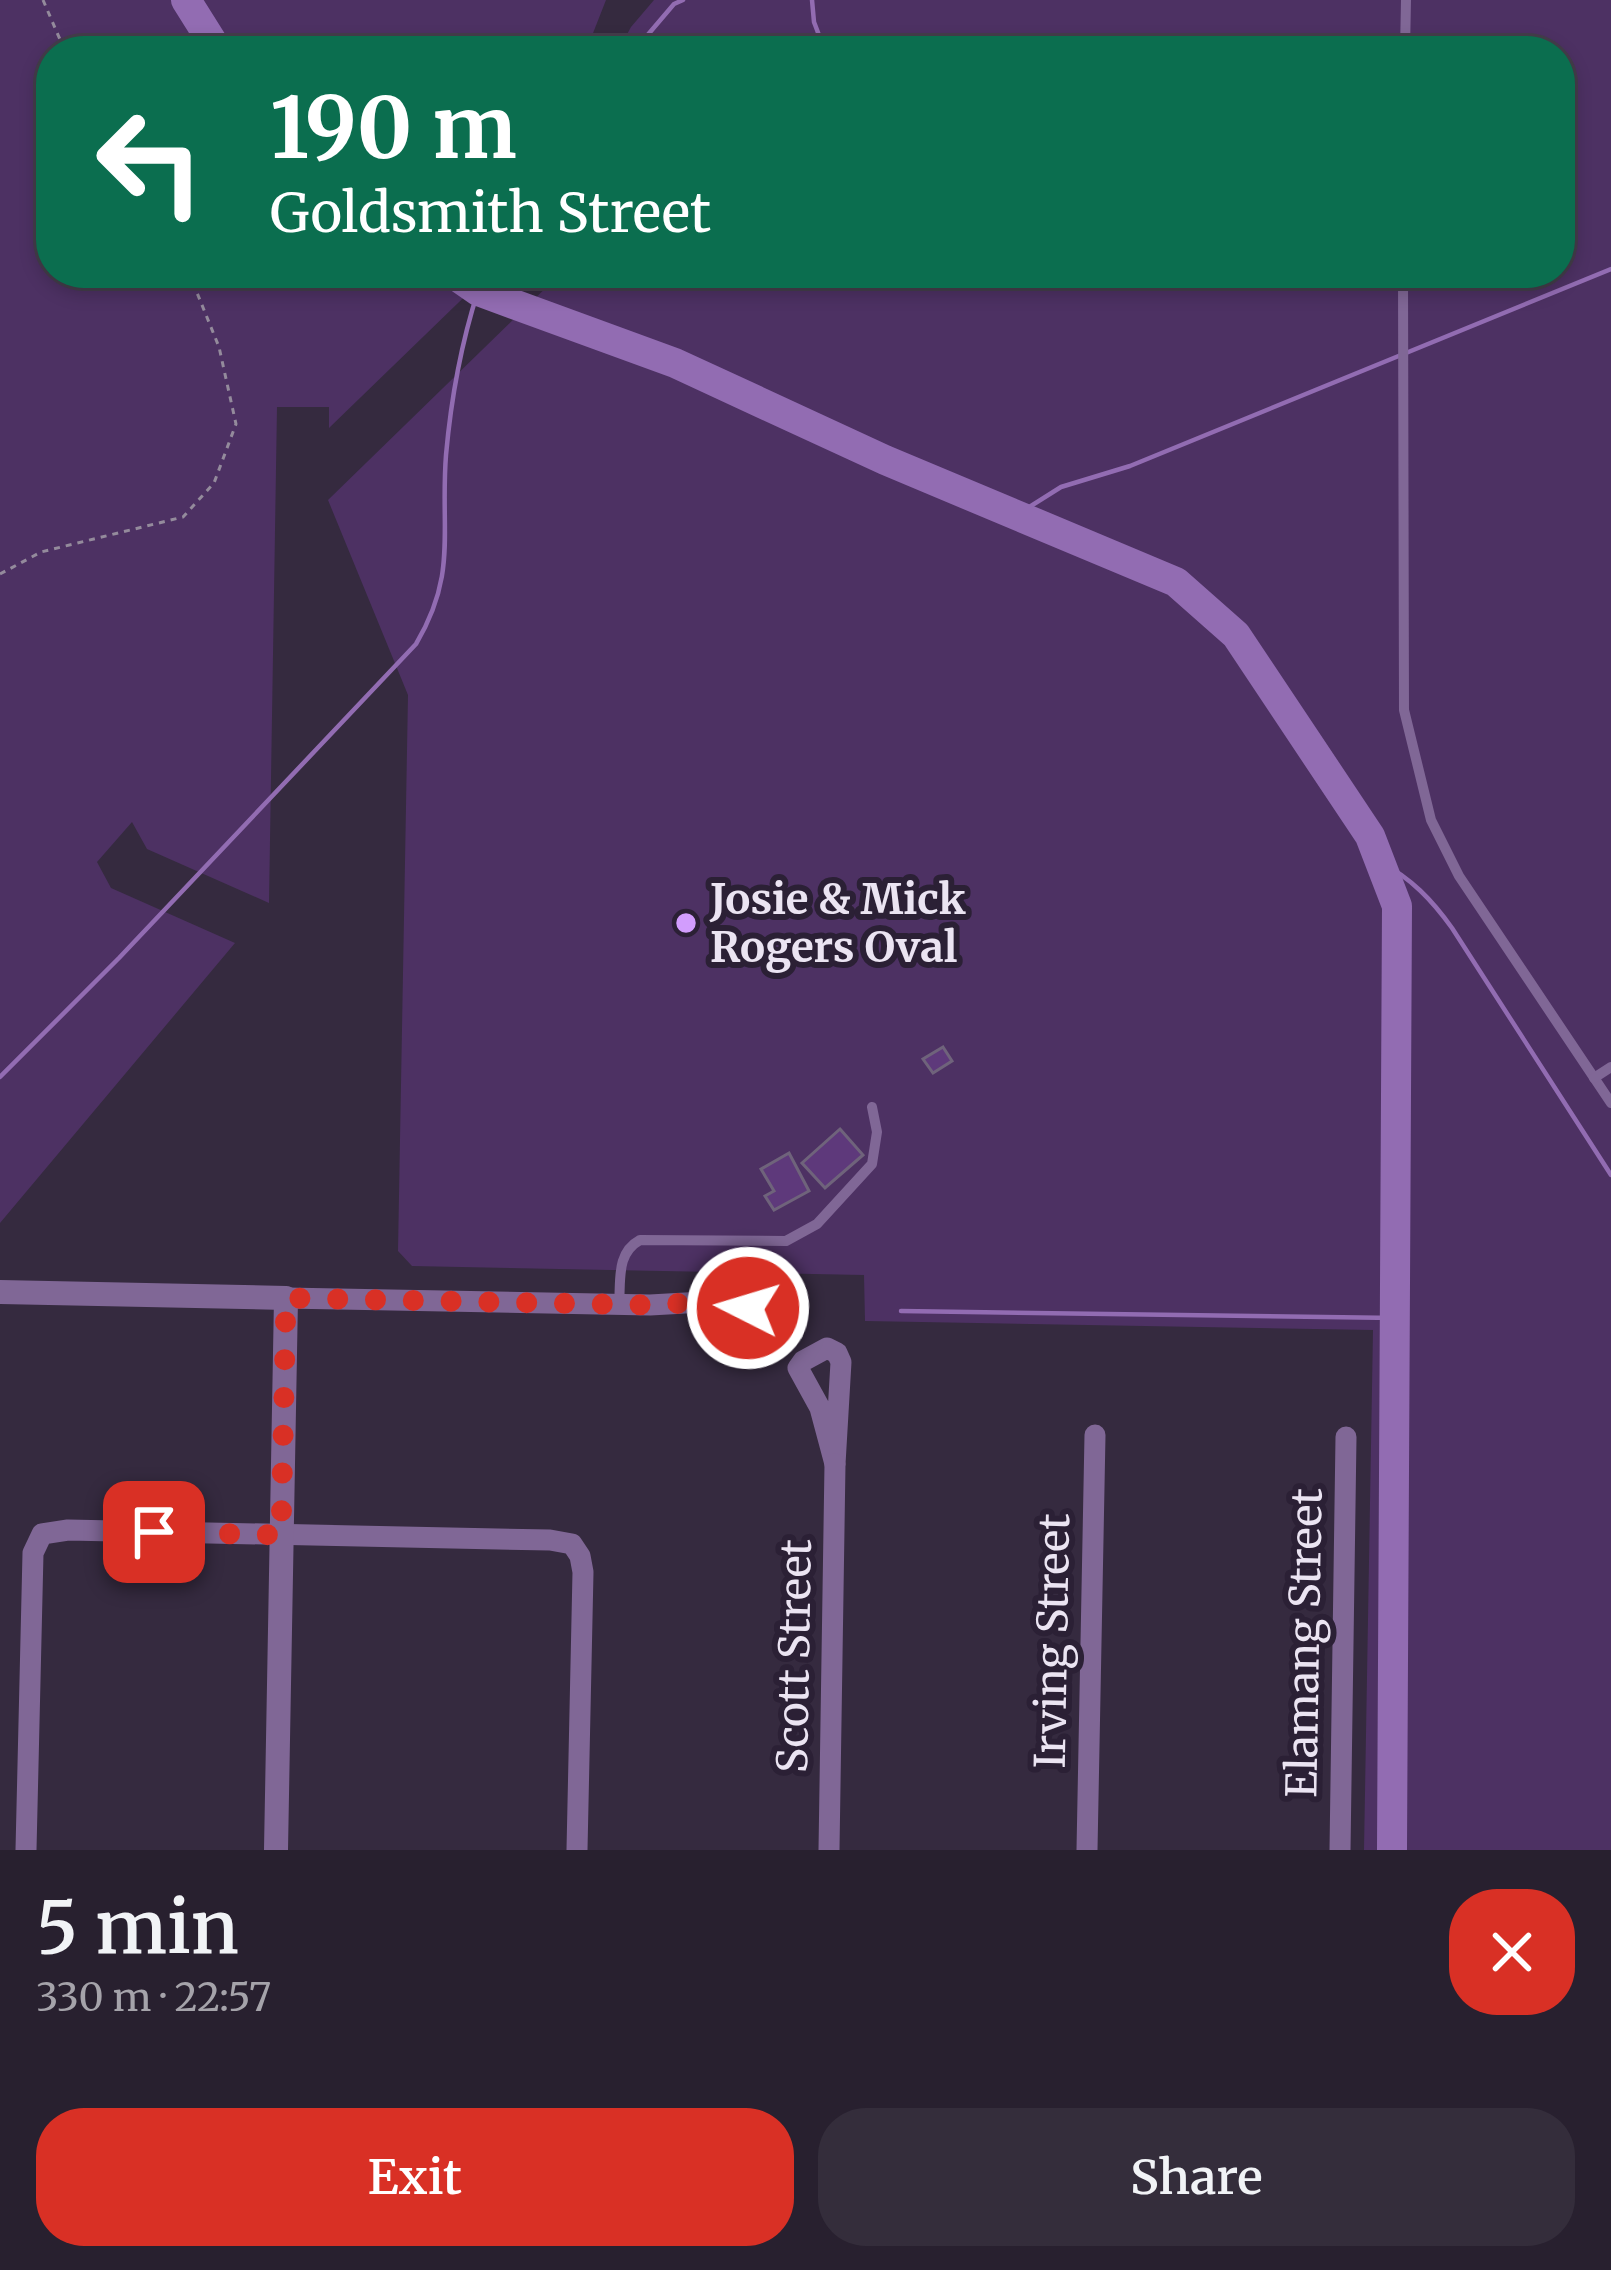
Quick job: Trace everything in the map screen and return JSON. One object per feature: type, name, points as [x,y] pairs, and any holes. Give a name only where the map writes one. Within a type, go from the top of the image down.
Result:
[{"type":"street","points":[[0,1292],[703,1302]]},
{"type":"street","points":[[275,1850],[286,1298]]},
{"type":"street","name":"Scott Street","points":[[829,1850],[841,1362],[837,1353],[825,1348],[803,1361],[798,1370],[820,1408],[836,1464]]},
{"type":"street","name":"Irving Street","points":[[1087,1850],[1095,1435]]},
{"type":"street","name":"Elamang Street","points":[[1340,1850],[1346,1437]]},
{"type":"street","points":[[26,1850],[32,1560],[40,1536],[68,1530],[568,1542],[576,1549],[583,1572],[577,1850]]},
{"type":"lane","points":[[1405,36],[1406,0]]},
{"type":"lane","points":[[1403,288],[1404,710],[1417,768],[1431,820],[1459,876],[1611,1103]]},
{"type":"lane","points":[[1594,1078],[1611,1067]]},
{"type":"lane","points":[[619,1304],[622,1257],[640,1240],[786,1241],[817,1224],[872,1164],[877,1132],[872,1107]]},
{"type":"path","points":[[43,0],[59,36]]},
{"type":"path","points":[[0,574],[41,553],[183,518],[214,483],[236,424],[219,347],[195,288]]},
{"type":"path","points":[[703,1302],[748,1308],[797,1334]]},
{"type":"shaded area","points":[[0,0],[606,0],[592,36],[36,36],[36,288],[474,288],[329,428],[329,407],[277,407],[269,903],[147,849],[132,822],[97,862],[111,888],[235,943],[0,1223]]},
{"type":"shaded area","points":[[654,0],[1611,0],[1611,1850],[1364,1850],[1373,1330],[865,1321],[864,1275],[412,1266],[398,1251],[408,695],[328,500],[546,288],[1575,288],[1575,36],[626,36]]},
{"type":"building","points":[[943,1047],[952,1061],[933,1073],[923,1059]]},
{"type":"building","points":[[840,1129],[863,1155],[825,1188],[802,1163]]},
{"type":"building","points":[[789,1153],[809,1191],[774,1210],[765,1196],[774,1191],[761,1169]]},
{"type":"waterway","points":[[186,0],[209,36]]},
{"type":"waterway","points":[[647,36],[683,0]]},
{"type":"waterway","points":[[812,0],[819,36]]},
{"type":"waterway","points":[[1575,284],[1611,269]]},
{"type":"waterway","points":[[474,288],[675,363],[885,460],[1176,582],[1236,635],[1370,836],[1397,906],[1392,1850]]},
{"type":"waterway","points":[[1015,516],[1061,487],[1130,466],[1565,288]]},
{"type":"waterway","points":[[0,1077],[416,644],[438,595],[442,573],[451,413],[478,291]]},
{"type":"waterway","points":[[1380,862],[1420,890],[1452,928],[1611,1175]]},
{"type":"waterway","points":[[901,1311],[1396,1318]]},
{"type":"place","name":"Josie & Mick Rogers Oval","points":[[686,923]]},
{"type":"route","points":[[154,1532],[281,1535],[286,1298],[703,1302],[748,1308]]}]
